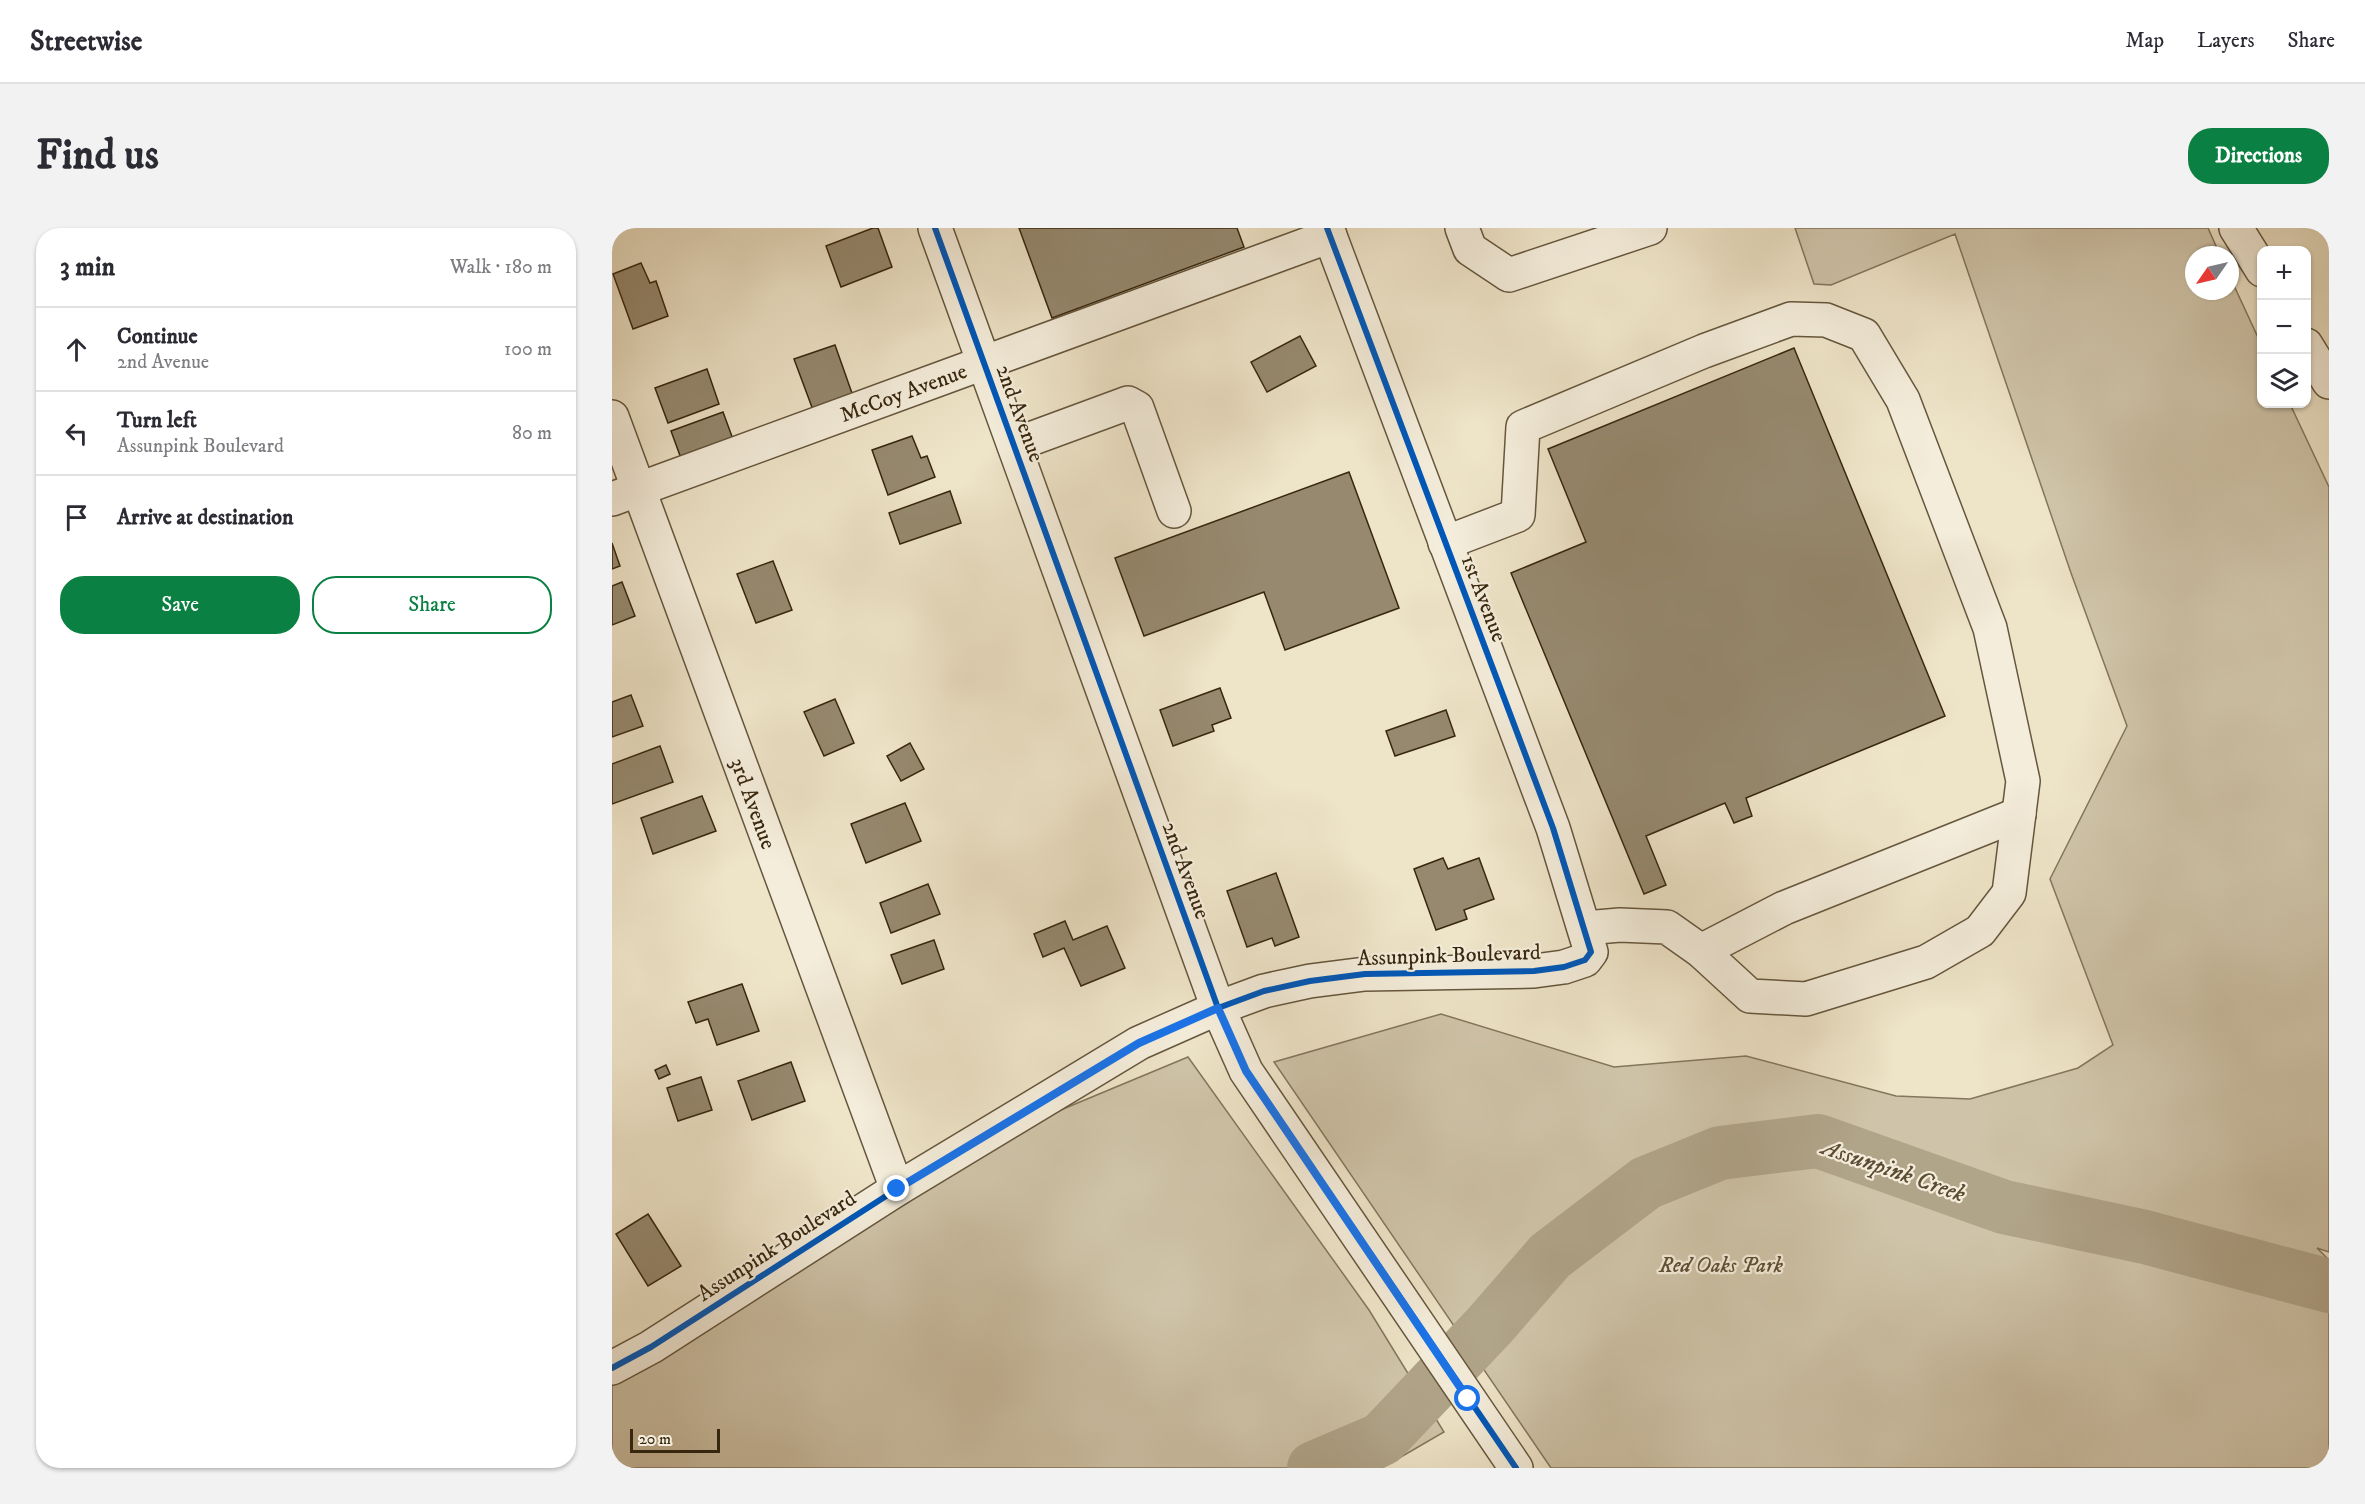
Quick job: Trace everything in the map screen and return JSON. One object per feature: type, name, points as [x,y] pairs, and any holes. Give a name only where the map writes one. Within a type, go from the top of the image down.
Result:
[{"type":"street","name":"2nd Avenue","points":[[935,228],[1218,1008],[1246,1071],[1516,1468]]},
{"type":"street","points":[[1462,228],[1470,249],[1509,275],[1650,228]]},
{"type":"street","points":[[2236,228],[2257,262]]},
{"type":"street","name":"McCoy Avenue","points":[[625,493],[984,363],[1328,232]]},
{"type":"street","name":"1st Avenue","points":[[1328,232],[1552,828],[1585,928],[1591,951],[1585,960],[1564,967]]},
{"type":"street","points":[[1445,543],[1518,515],[1523,427],[1597,395],[1791,319],[1826,320],[1864,335],[1903,400],[1990,628],[2024,781],[2009,893],[1980,931],[1926,962],[1806,999],[1750,996],[1701,951],[1667,927],[1620,925],[1585,928]]},
{"type":"street","points":[[2311,352],[2329,382]]},
{"type":"street","points":[[1014,445],[1128,403],[1137,408],[1174,511]]},
{"type":"street","name":"3rd Avenue","points":[[612,417],[625,493],[897,1189]]},
{"type":"street","points":[[1701,951],[1785,908],[2019,814]]},
{"type":"street","name":"Assunpink Boulevard","points":[[612,1368],[651,1347],[897,1189],[1139,1043],[1218,1008],[1264,991],[1310,981],[1365,974],[1534,971],[1564,967]]},
{"type":"green space","name":"Red Oaks Park","points":[[1795,228],[2208,228],[2216,246],[2185,246],[2185,300],[2239,300],[2239,296],[2257,335],[2257,408],[2292,408],[2329,487],[2329,1252],[2317,1248],[2329,1260],[2329,1468],[1551,1468],[1274,1062],[1441,1014],[1614,1067],[1746,1056],[1896,1096],[1970,1099],[2078,1068],[2113,1045],[2050,879],[2127,726],[2071,573],[1955,234],[1831,285],[1814,284]]},
{"type":"green space","points":[[1188,1057],[1369,1310],[1444,1432],[1382,1468],[612,1468],[612,1355],[960,1152]]},
{"type":"building","points":[[878,228],[892,267],[841,287],[826,246]]},
{"type":"building","points":[[1019,228],[1237,228],[1244,247],[1052,318]]},
{"type":"building","points":[[641,263],[650,283],[656,281],[668,316],[633,329],[613,274]]},
{"type":"building","points":[[1300,336],[1316,366],[1267,392],[1251,362]]},
{"type":"building","points":[[835,345],[853,396],[813,410],[794,359]]},
{"type":"building","points":[[1794,348],[1945,716],[1746,798],[1752,816],[1734,823],[1725,803],[1646,836],[1666,885],[1644,894],[1511,573],[1586,542],[1548,449]]},
{"type":"building","points":[[707,369],[719,404],[668,423],[655,388]]},
{"type":"building","points":[[723,412],[734,442],[682,461],[671,431]]},
{"type":"building","points":[[912,436],[921,458],[927,456],[935,477],[888,495],[872,450]]},
{"type":"building","points":[[1349,472],[1399,608],[1285,650],[1264,592],[1144,636],[1115,558]]},
{"type":"building","points":[[950,491],[961,523],[900,544],[889,513]]},
{"type":"building","points":[[612,543],[620,566],[612,569]]},
{"type":"building","points":[[773,561],[792,610],[756,623],[737,574]]},
{"type":"building","points":[[622,582],[635,616],[612,625],[612,586]]},
{"type":"building","points":[[1220,688],[1231,718],[1212,725],[1214,731],[1173,746],[1160,710]]},
{"type":"building","points":[[631,695],[643,726],[612,737],[612,702]]},
{"type":"building","points":[[835,699],[854,743],[824,756],[804,712]]},
{"type":"building","points":[[1446,710],[1455,736],[1395,756],[1386,731]]},
{"type":"building","points":[[910,743],[924,769],[901,781],[887,756]]},
{"type":"building","points":[[660,746],[673,782],[612,804],[612,764]]},
{"type":"building","points":[[702,796],[716,831],[653,854],[641,818]]},
{"type":"building","points":[[905,803],[921,841],[866,863],[851,824]]},
{"type":"building","points":[[1443,858],[1448,869],[1479,858],[1494,899],[1464,910],[1467,919],[1436,930],[1414,869]]},
{"type":"building","points":[[1276,873],[1299,937],[1275,946],[1272,938],[1247,947],[1227,891]]},
{"type":"building","points":[[928,884],[940,914],[891,933],[880,903]]},
{"type":"building","points":[[1065,921],[1073,940],[1107,926],[1125,968],[1081,986],[1064,948],[1043,957],[1034,934]]},
{"type":"building","points":[[934,940],[944,969],[902,984],[891,955]]},
{"type":"building","points":[[742,984],[759,1031],[717,1045],[708,1019],[696,1023],[688,1002]]},
{"type":"building","points":[[791,1062],[805,1101],[752,1120],[738,1081]]},
{"type":"building","points":[[666,1065],[670,1074],[659,1079],[655,1070]]},
{"type":"building","points":[[701,1077],[712,1110],[678,1121],[667,1088]]},
{"type":"building","points":[[648,1214],[681,1266],[648,1286],[616,1234]]},
{"type":"waterway","name":"Assunpink Creek","points":[[1314,1468],[1382,1439],[1490,1325],[1550,1256],[1646,1183],[1720,1153],[1818,1141],[2004,1207],[2145,1237],[2329,1286]]},
{"type":"cycle path","points":[[935,228],[1218,1008],[1246,1071],[1516,1468]]},
{"type":"cycle path","points":[[612,1368],[651,1347],[897,1189],[1139,1043],[1218,1008],[1264,991],[1310,981],[1365,974],[1534,971],[1564,967],[1585,960],[1591,952],[1553,828],[1327,228]]},
{"type":"route","points":[[897,1189],[1139,1043],[1218,1008],[1246,1071],[1468,1399]]}]
